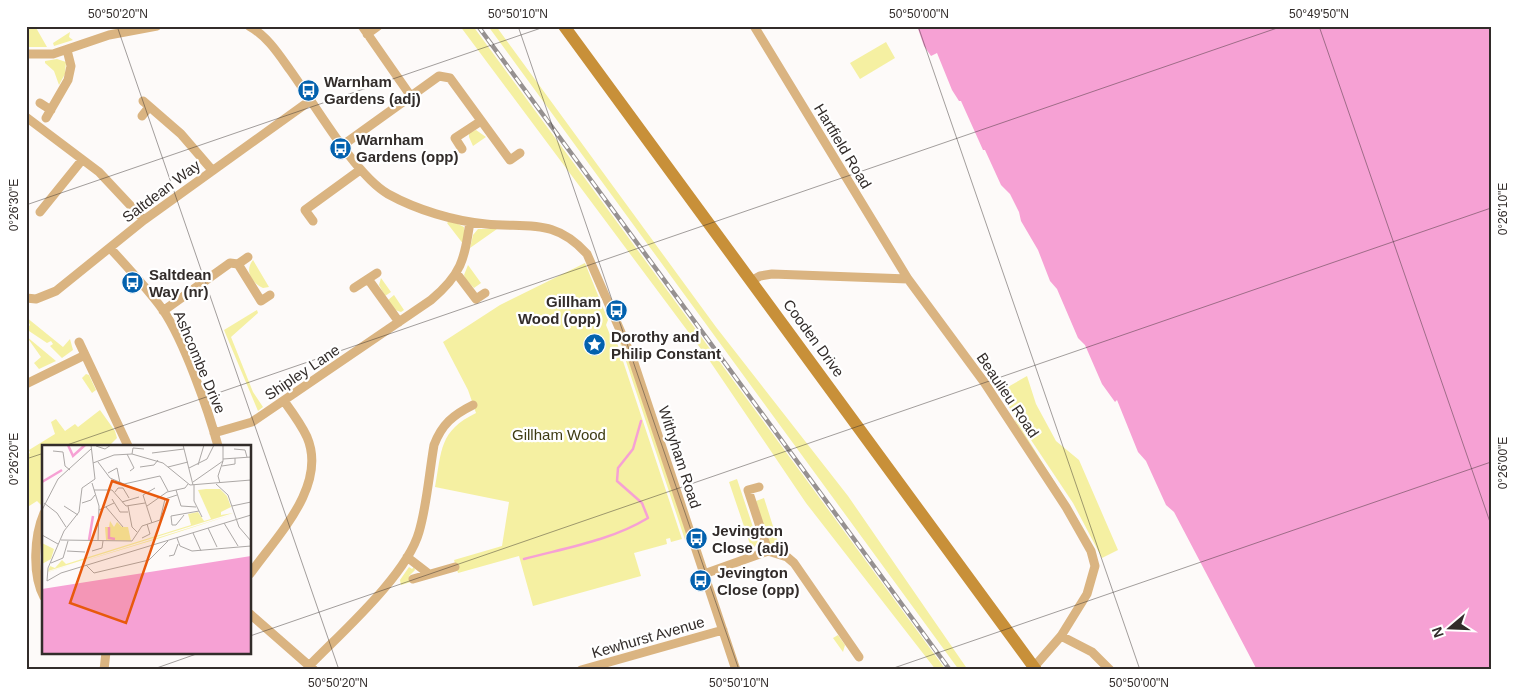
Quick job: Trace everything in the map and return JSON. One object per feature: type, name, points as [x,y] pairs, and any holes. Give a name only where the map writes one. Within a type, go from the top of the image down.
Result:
[{"type":"main road","name":"Cooden Drive","points":[[564,26],[1035,668]]},
{"type":"street","points":[[26,54],[53,54],[137,27],[157,26]]},
{"type":"street","points":[[378,26],[364,30],[410,95]]},
{"type":"street","name":"Hartfield Road","points":[[754,26],[908,279]]},
{"type":"street","name":"Withyham Road","points":[[255,28],[270,44],[360,170],[388,194],[412,205],[470,222],[541,226],[566,235],[587,254],[614,312],[633,360],[736,670]]},
{"type":"street","points":[[46,118],[68,80],[71,66],[67,50]]},
{"type":"street","points":[[343,145],[439,76],[450,78],[510,160],[520,153]]},
{"type":"street","name":"Saltdean Way","points":[[26,298],[36,299],[56,291],[144,220],[311,100]]},
{"type":"street","points":[[40,104],[51,110]]},
{"type":"street","points":[[142,116],[146,104],[180,134],[212,170]]},
{"type":"street","points":[[26,118],[116,188],[144,220]]},
{"type":"street","points":[[462,149],[455,138],[481,121]]},
{"type":"street","points":[[42,205],[82,160]]},
{"type":"street","points":[[313,221],[305,210],[360,170]]},
{"type":"street","name":"Shipley Lane","points":[[214,433],[252,422],[439,294],[457,274],[463,261],[470,222]]},
{"type":"street","name":"Ashcombe Drive","points":[[110,248],[163,310],[178,340],[218,445]]},
{"type":"street","points":[[163,310],[230,263],[238,264],[248,257]]},
{"type":"street","points":[[238,264],[261,301],[270,295]]},
{"type":"street","points":[[354,288],[376,273]]},
{"type":"street","points":[[457,274],[476,299],[485,293]]},
{"type":"street","points":[[751,281],[760,276],[772,274],[908,279]]},
{"type":"street","points":[[368,278],[399,322]]},
{"type":"street","name":"Beaulieu Road","points":[[908,279],[984,382],[1066,507],[1091,551],[1095,566],[1091,582],[1075,616],[1035,668]]},
{"type":"street","points":[[79,342],[127,444]]},
{"type":"street","points":[[26,384],[85,355]]},
{"type":"street","points":[[251,573],[297,508],[307,491],[311,475],[311,454],[308,438],[284,401]]},
{"type":"street","points":[[251,615],[312,668],[379,593],[407,558],[419,533],[438,433],[453,415],[473,405]]},
{"type":"street","points":[[760,486],[748,490],[768,552]]},
{"type":"street","points":[[42,517],[40,521],[37,573],[42,590]]},
{"type":"street","points":[[704,574],[768,552],[787,557],[794,563],[859,657]]},
{"type":"street","points":[[407,558],[429,574]]},
{"type":"street","points":[[413,579],[455,567]]},
{"type":"street","name":"Kewhurst Avenue","points":[[581,670],[723,630]]},
{"type":"street","points":[[1061,636],[1092,652],[1109,669]]},
{"type":"street","points":[[104,670],[106,654]]},
{"type":"green space","points":[[26,26],[35,26],[47,47],[26,47]]},
{"type":"green space","points":[[460,26],[473,26],[946,670],[936,670],[806,503],[707,357]]},
{"type":"green space","points":[[488,26],[496,26],[716,327],[848,496],[968,670],[959,670]]},
{"type":"green space","points":[[70,32],[69,37],[73,40],[54,46],[53,43]]},
{"type":"green space","points":[[886,42],[895,58],[860,79],[850,63]]},
{"type":"green space","points":[[57,59],[66,62],[65,74],[59,85],[54,71],[45,63],[45,61]]},
{"type":"green space","points":[[476,130],[486,137],[473,146],[469,133]]},
{"type":"green space","points":[[450,220],[464,227],[464,245],[447,223]]},
{"type":"green space","points":[[478,229],[497,229],[470,248],[473,235]]},
{"type":"green space","points":[[253,260],[269,287],[263,288],[250,276],[249,268]]},
{"type":"green space","name":"Gillham Wood","points":[[585,263],[608,320],[606,325],[611,337],[616,340],[682,539],[671,542],[670,538],[666,539],[667,544],[634,553],[641,576],[533,606],[519,556],[458,573],[454,560],[502,546],[509,502],[435,487],[444,443],[455,427],[476,413],[468,390],[443,342],[500,305]]},
{"type":"green space","points":[[468,265],[481,283],[474,288],[464,275]]},
{"type":"green space","points":[[381,278],[391,292],[385,296],[379,285]]},
{"type":"green space","points":[[394,295],[404,310],[401,312],[395,310],[388,300]]},
{"type":"green space","points":[[257,310],[258,313],[231,337],[253,392],[263,407],[258,411],[224,330]]},
{"type":"green space","points":[[26,317],[63,347],[70,339],[73,350],[62,358],[50,346],[53,344],[51,341],[47,343],[26,329],[30,325]]},
{"type":"green space","points":[[26,336],[56,361],[39,369],[34,363],[41,357],[29,340],[26,341]]},
{"type":"green space","points":[[619,340],[631,365],[688,538],[685,540]]},
{"type":"green space","points":[[86,374],[89,375],[96,390],[92,393],[82,378]]},
{"type":"green space","points":[[1027,376],[1036,404],[1056,441],[1079,460],[1118,550],[1102,558],[1073,503],[999,392]]},
{"type":"green space","points":[[100,410],[115,431],[117,438],[110,445],[42,445],[42,504],[37,501],[26,508],[26,455],[30,453],[29,450],[55,434],[51,422],[56,419],[65,431],[75,424],[78,427]]},
{"type":"green space","points":[[1016,420],[1093,544],[1015,421]]},
{"type":"green space","points":[[737,479],[758,542],[752,550],[729,482]]},
{"type":"green space","points":[[764,498],[779,545],[769,544],[756,501]]},
{"type":"green space","points":[[409,567],[412,569],[414,567],[415,570],[409,576],[411,582],[401,585],[400,580]]},
{"type":"green space","points":[[838,635],[845,645],[843,652],[833,638]]},
{"type":"shaded area","points":[[917,26],[1491,26],[1491,670],[1257,670],[1174,512],[1166,505],[1146,461],[1138,452],[1117,400],[1115,402],[1102,384],[1085,345],[1078,338],[1057,289],[1050,281],[1038,250],[1021,221],[1019,212],[1010,194],[1001,185],[961,101],[959,101],[952,90],[937,53],[931,56],[924,46]]},
{"type":"waterway","points":[[524,559],[603,538],[618,533],[648,518],[642,503],[617,481],[618,468],[633,449],[641,421]]},
{"type":"railway","points":[[478,26],[950,670]]},
{"type":"place","name":"Warnham Gardens (adj)","points":[[308,90]]},
{"type":"place","name":"Warnham Gardens (opp)","points":[[340,148]]},
{"type":"place","name":"Saltdean Way (nr)","points":[[133,283]]},
{"type":"place","name":"Gillham Wood (opp)","points":[[617,310]]},
{"type":"place","name":"Dorothy and Philip Constant","points":[[595,345]]},
{"type":"place","name":"Jevington Close (adj)","points":[[696,539]]},
{"type":"place","name":"Jevington Close (opp)","points":[[701,581]]}]
